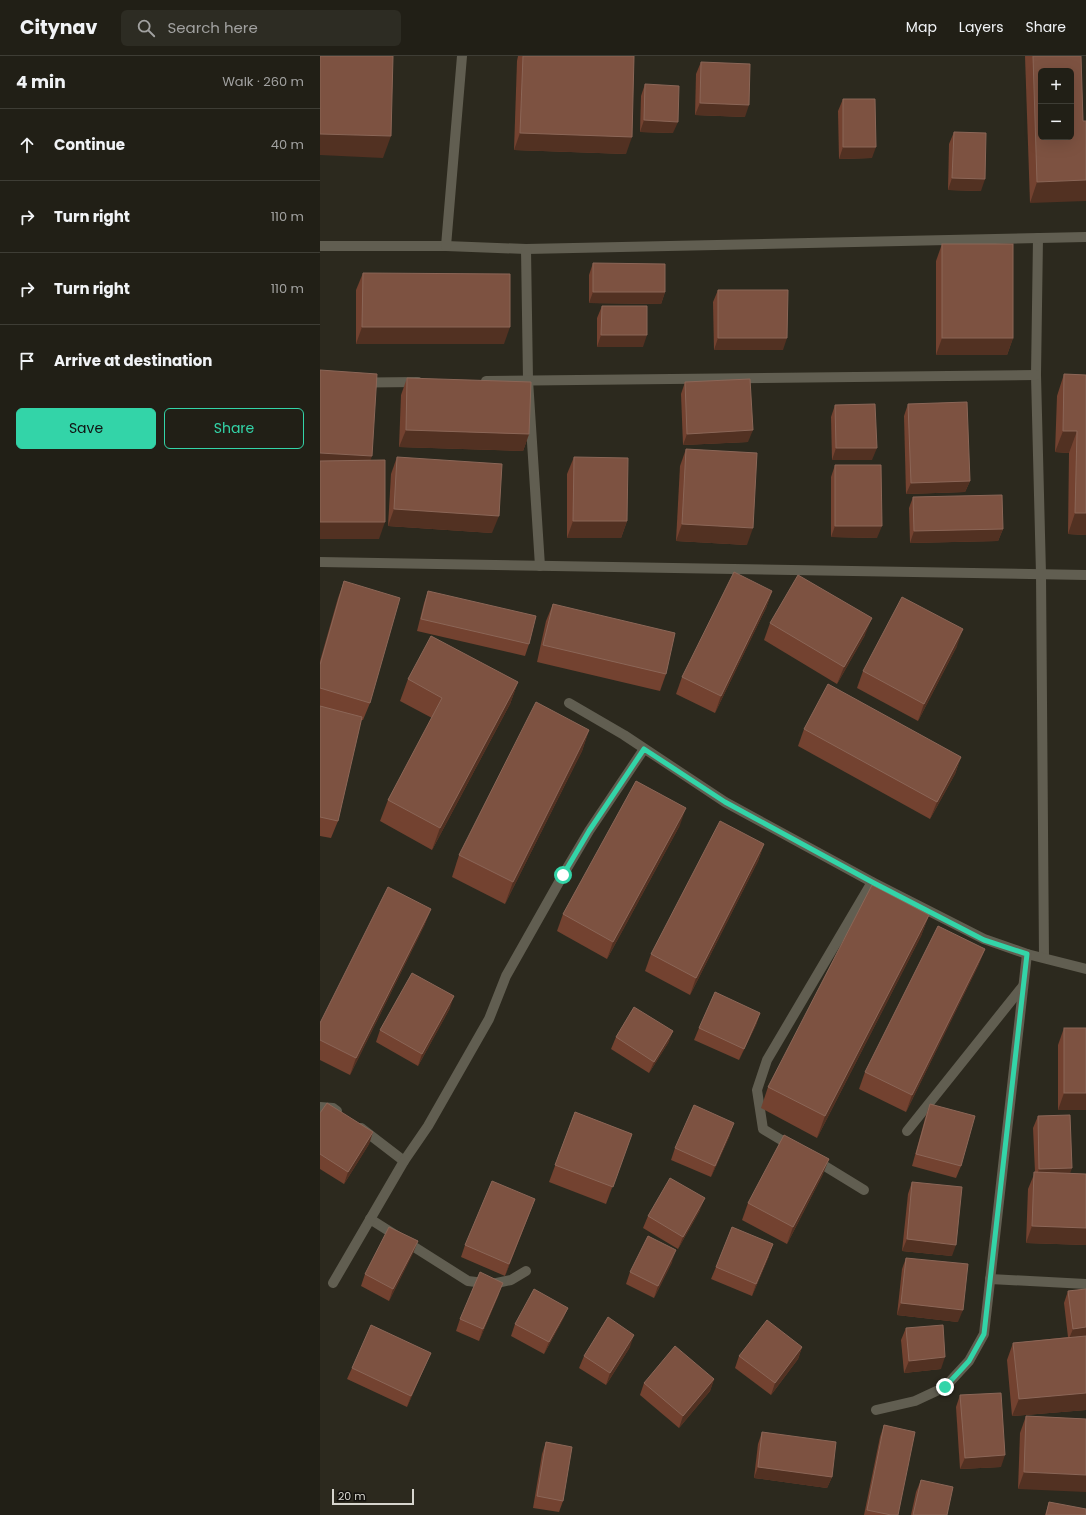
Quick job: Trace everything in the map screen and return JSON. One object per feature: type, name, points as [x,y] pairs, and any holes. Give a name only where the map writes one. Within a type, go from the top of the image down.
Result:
[{"type":"street","points":[[446,246],[462,56]]},
{"type":"street","points":[[320,246],[446,246],[526,249],[1086,237]]},
{"type":"street","points":[[1038,238],[1036,375],[1042,574],[1044,957]]},
{"type":"street","points":[[526,249],[528,380],[540,566]]},
{"type":"street","points":[[473,382],[528,380],[1036,375]]},
{"type":"street","points":[[320,383],[426,382]]},
{"type":"street","points":[[320,562],[1086,574]]},
{"type":"street","points":[[569,703],[624,735],[725,802],[872,882],[984,940],[1027,954],[1044,957],[1086,969]]},
{"type":"street","points":[[333,1283],[404,1161],[428,1126],[489,1019],[506,976],[567,868],[589,831],[644,749]]},
{"type":"street","points":[[864,1190],[764,1129],[758,1090],[767,1060],[872,882]]},
{"type":"street","points":[[876,1410],[915,1401],[945,1387],[969,1361],[984,1334],[1027,954]]},
{"type":"street","points":[[907,1131],[1023,986]]},
{"type":"street","points":[[320,1107],[332,1108],[343,1115]]},
{"type":"street","points":[[353,1122],[404,1161]]},
{"type":"street","points":[[370,1219],[468,1281],[492,1284],[511,1280],[526,1271]]},
{"type":"street","points":[[990,1279],[1086,1284]]},
{"type":"building","points":[[320,56],[393,56],[391,136],[320,134]]},
{"type":"building","points":[[523,56],[634,56],[632,137],[520,133]]},
{"type":"building","points":[[1033,56],[1081,56],[1083,121],[1086,121],[1086,180],[1037,182]]},
{"type":"building","points":[[701,62],[750,64],[749,105],[700,103]]},
{"type":"building","points":[[645,84],[679,86],[678,122],[644,120]]},
{"type":"building","points":[[843,99],[875,99],[876,147],[843,147]]},
{"type":"building","points":[[954,132],[986,133],[985,179],[952,178]]},
{"type":"building","points":[[942,244],[1013,244],[1013,338],[942,338]]},
{"type":"building","points":[[593,263],[665,264],[665,292],[593,292]]},
{"type":"building","points":[[363,273],[510,274],[510,327],[362,327]]},
{"type":"building","points":[[718,290],[788,290],[787,338],[718,338]]},
{"type":"building","points":[[602,306],[647,306],[647,335],[601,335]]},
{"type":"building","points":[[320,370],[377,374],[372,456],[320,453]]},
{"type":"building","points":[[1064,374],[1086,375],[1086,513],[1075,513],[1077,431],[1063,431]]},
{"type":"building","points":[[407,378],[531,382],[529,434],[406,430]]},
{"type":"building","points":[[750,379],[753,430],[687,434],[685,382]]},
{"type":"building","points":[[967,402],[970,481],[911,483],[908,404]]},
{"type":"building","points":[[875,404],[877,448],[836,448],[835,405]]},
{"type":"building","points":[[686,449],[757,453],[753,528],[682,524]]},
{"type":"building","points":[[397,457],[502,464],[499,516],[394,509]]},
{"type":"building","points":[[574,457],[628,458],[627,521],[573,521]]},
{"type":"building","points":[[385,460],[385,522],[320,522],[320,461]]},
{"type":"building","points":[[835,465],[881,465],[882,526],[835,526]]},
{"type":"building","points":[[1002,495],[1003,529],[914,531],[913,497]]},
{"type":"building","points":[[734,572],[772,591],[721,696],[682,677]]},
{"type":"building","points":[[798,575],[872,618],[844,667],[770,623]]},
{"type":"building","points":[[344,581],[400,598],[370,703],[320,688],[320,665]]},
{"type":"building","points":[[428,591],[536,616],[529,644],[421,619]]},
{"type":"building","points":[[902,597],[963,629],[924,704],[863,671]]},
{"type":"building","points":[[553,604],[675,633],[666,674],[543,645]]},
{"type":"building","points":[[431,636],[518,682],[440,828],[388,800],[442,698],[408,679]]},
{"type":"building","points":[[828,684],[961,757],[937,802],[804,729]]},
{"type":"building","points":[[536,702],[589,730],[513,882],[459,855]]},
{"type":"building","points":[[320,706],[362,717],[338,821],[320,817]]},
{"type":"building","points":[[636,781],[686,808],[613,942],[563,914]]},
{"type":"building","points":[[720,821],[764,844],[696,978],[651,954]]},
{"type":"building","points":[[872,885],[929,915],[825,1116],[768,1087]]},
{"type":"building","points":[[388,887],[431,909],[356,1058],[320,1040],[320,1023]]},
{"type":"building","points":[[938,926],[985,949],[912,1095],[865,1072]]},
{"type":"building","points":[[412,973],[454,996],[422,1054],[380,1030]]},
{"type":"building","points":[[715,992],[760,1013],[744,1049],[699,1028]]},
{"type":"building","points":[[634,1007],[673,1031],[654,1062],[616,1037]]},
{"type":"building","points":[[1064,1028],[1086,1028],[1086,1093],[1064,1093]]},
{"type":"building","points":[[327,1103],[373,1132],[348,1172],[320,1154],[320,1113]]},
{"type":"building","points":[[930,1104],[975,1116],[961,1166],[916,1154]]},
{"type":"building","points":[[694,1105],[734,1123],[715,1166],[675,1148]]},
{"type":"building","points":[[575,1112],[632,1134],[613,1187],[555,1165]]},
{"type":"building","points":[[1070,1115],[1072,1168],[1039,1169],[1038,1116]]},
{"type":"building","points":[[784,1135],[829,1159],[793,1227],[748,1203]]},
{"type":"building","points":[[1034,1172],[1086,1174],[1086,1228],[1032,1226]]},
{"type":"building","points":[[670,1178],[705,1198],[683,1237],[648,1216]]},
{"type":"building","points":[[492,1181],[535,1199],[509,1264],[465,1245]]},
{"type":"building","points":[[912,1182],[962,1187],[956,1245],[907,1239]]},
{"type":"building","points":[[389,1227],[418,1241],[393,1289],[365,1274]]},
{"type":"building","points":[[732,1227],[773,1244],[756,1284],[716,1267]]},
{"type":"building","points":[[648,1236],[676,1250],[658,1286],[630,1272]]},
{"type":"building","points":[[906,1258],[968,1264],[963,1310],[901,1303]]},
{"type":"building","points":[[480,1272],[503,1283],[483,1329],[460,1319]]},
{"type":"building","points":[[534,1289],[568,1308],[549,1342],[515,1324]]},
{"type":"building","points":[[1086,1289],[1086,1327],[1073,1329],[1068,1291]]},
{"type":"building","points":[[608,1317],[634,1335],[610,1373],[584,1356]]},
{"type":"building","points":[[767,1320],[802,1347],[775,1383],[739,1356]]},
{"type":"building","points":[[371,1325],[431,1353],[411,1396],[352,1368]]},
{"type":"building","points":[[943,1325],[945,1357],[909,1361],[906,1328]]},
{"type":"building","points":[[1086,1336],[1086,1393],[1019,1399],[1013,1343]]},
{"type":"building","points":[[675,1346],[714,1379],[683,1416],[644,1383]]},
{"type":"building","points":[[1001,1393],[1005,1455],[965,1458],[960,1395]]},
{"type":"building","points":[[1026,1416],[1086,1419],[1086,1475],[1024,1472]]},
{"type":"building","points":[[884,1425],[915,1432],[898,1515],[867,1510]]},
{"type":"building","points":[[762,1432],[836,1442],[832,1477],[758,1467]]},
{"type":"building","points":[[546,1442],[572,1447],[563,1501],[537,1496]]},
{"type":"building","points":[[921,1480],[953,1487],[947,1515],[913,1515]]},
{"type":"building","points":[[1049,1502],[1086,1509],[1086,1515],[1046,1515]]},
{"type":"route","points":[[563,875],[589,831],[644,749],[725,802],[799,843],[984,940],[1027,954],[984,1334],[969,1361],[945,1387]]}]
